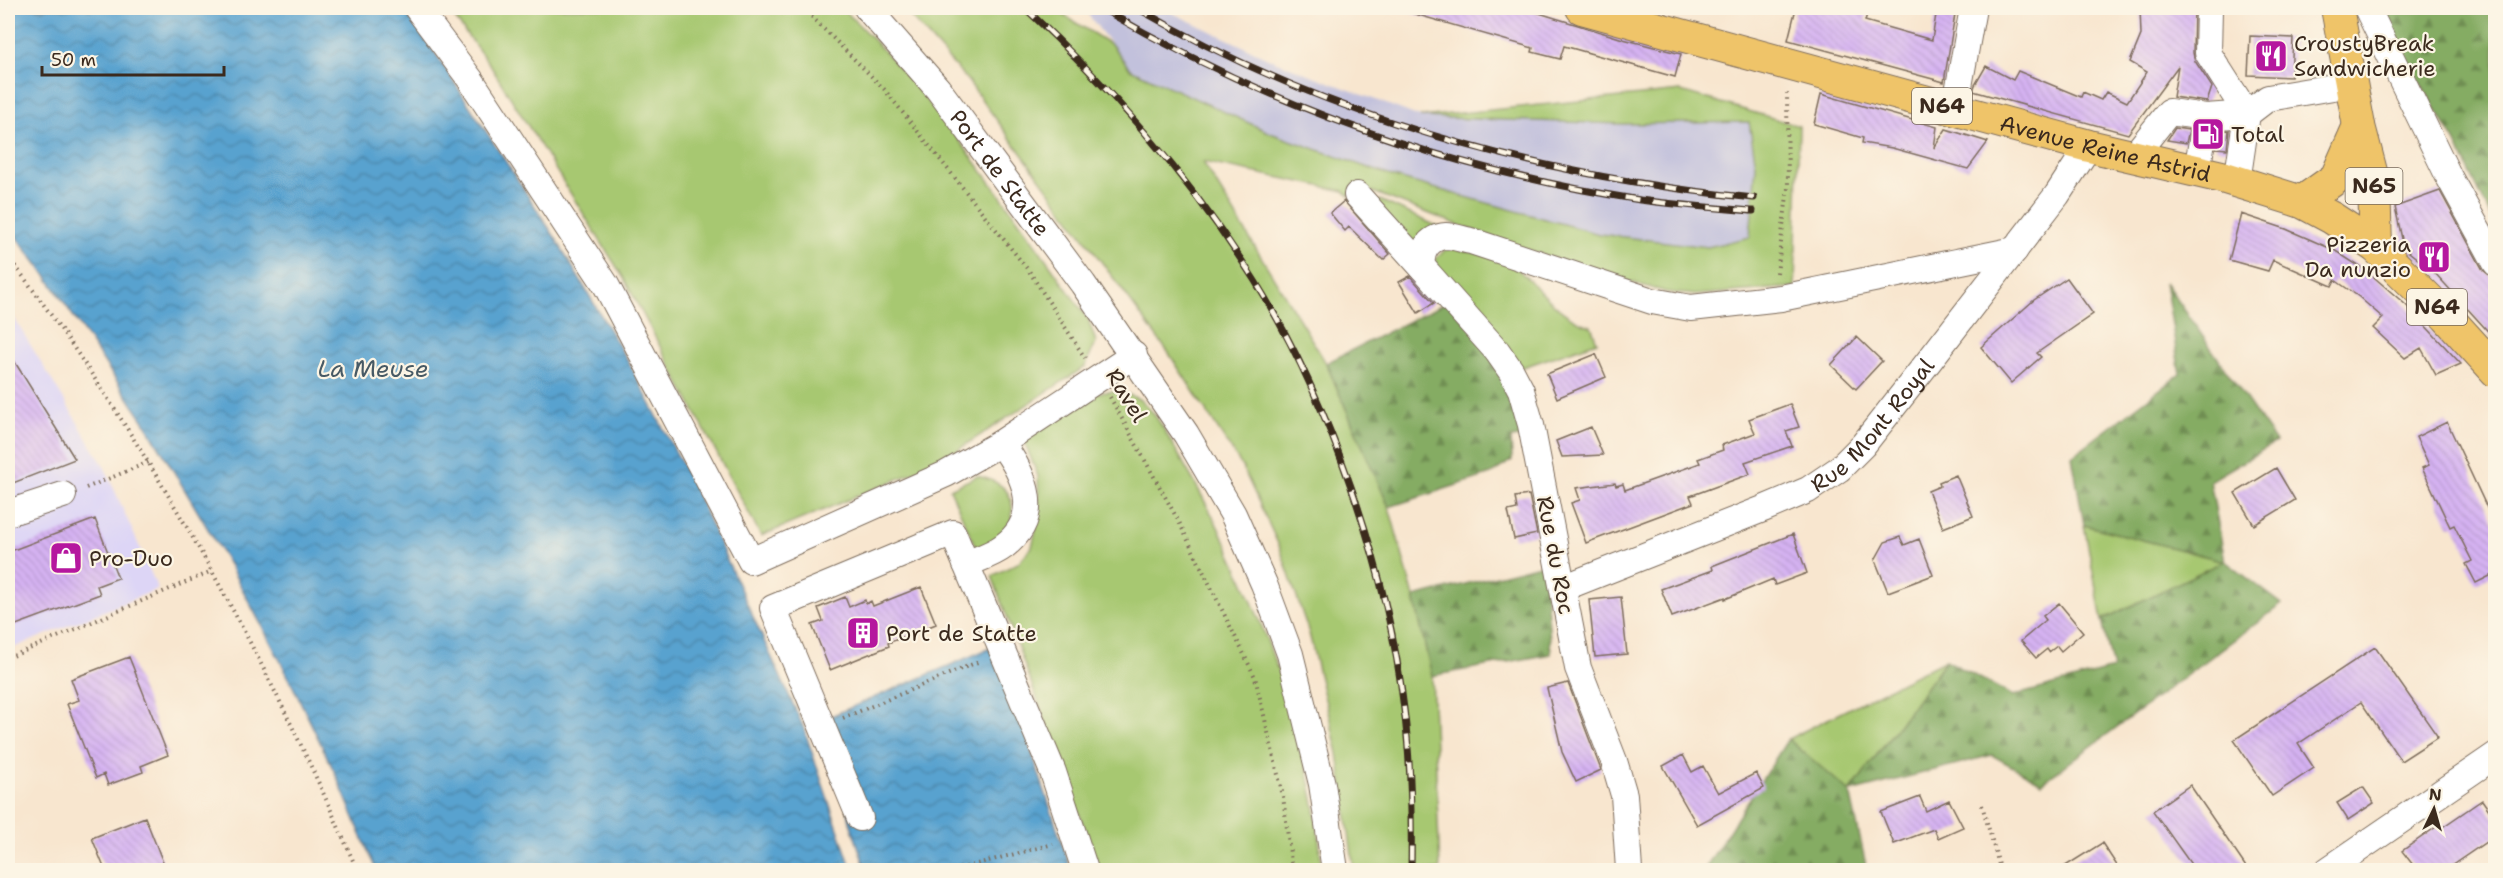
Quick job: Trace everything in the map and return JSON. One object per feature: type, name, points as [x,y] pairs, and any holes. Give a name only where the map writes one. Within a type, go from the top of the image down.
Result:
[{"type":"main road","name":"Avenue Reine Astrid","points":[[1582,8],[2089,146],[2237,182],[2302,202],[2332,218],[2376,248]]},
{"type":"main road","name":"N65","points":[[2337,8],[2359,126],[2374,183],[2376,248]]},
{"type":"main road","name":"N65","points":[[2302,202],[2336,178],[2359,126]]},
{"type":"main road","name":"N64","points":[[2376,248],[2447,317],[2496,371]]},
{"type":"street","points":[[417,8],[470,79],[606,285],[751,561],[946,474],[1001,443],[1134,356]]},
{"type":"street","name":"Port de Statte","points":[[867,8],[938,88],[1134,356],[1186,434],[1233,514],[1264,584],[1293,665],[1322,784],[1335,870]]},
{"type":"street","points":[[1955,109],[1973,8]]},
{"type":"street","points":[[2209,8],[2208,53],[2247,114],[2237,182]]},
{"type":"street","points":[[2367,8],[2449,177],[2496,263]]},
{"type":"street","points":[[2133,157],[2169,112],[2206,117],[2247,114],[2268,98],[2351,84]]},
{"type":"street","points":[[2197,171],[2206,117]]},
{"type":"street","name":"Rue Mont Royal","points":[[1563,588],[1808,490],[1839,469],[1863,445],[2015,250],[2057,195],[2089,146]]},
{"type":"street","name":"Rue du Roc","points":[[1357,195],[1497,351],[1521,390],[1531,425],[1578,668],[1614,761],[1624,795],[1629,870]]},
{"type":"street","points":[[1423,268],[1421,261],[1423,250],[1432,241],[1446,236],[1671,305],[1691,308],[1718,307],[1781,298],[2015,250]]},
{"type":"street","points":[[966,564],[1003,548],[1020,531],[1026,509],[1026,486],[1017,464],[1001,443]]},
{"type":"street","points":[[8,513],[63,495]]},
{"type":"street","points":[[860,818],[773,608],[953,533],[1053,772],[1085,870]]},
{"type":"street","points":[[2328,870],[2496,755]]},
{"type":"path","name":"Ravel","points":[[803,8],[884,89],[1021,262],[1122,415],[1174,513],[1255,677],[1283,796],[1292,870]]},
{"type":"path","points":[[1781,298],[1777,272],[1788,188],[1785,102],[1791,64]]},
{"type":"path","points":[[8,256],[149,462],[212,571],[266,672],[314,771],[357,870]]},
{"type":"path","points":[[94,485],[149,462]]},
{"type":"path","points":[[8,658],[212,571]]},
{"type":"path","points":[[837,720],[986,658]]},
{"type":"path","points":[[1982,805],[1999,865],[2006,870]]},
{"type":"path","points":[[1049,833],[1056,853]]},
{"type":"path","points":[[954,870],[1053,844]]},
{"type":"shaded area","points":[[1083,8],[1162,8],[1274,61],[1420,117],[1623,124],[1749,121],[1756,165],[1751,237],[1708,247],[1599,234],[1394,177],[1273,134],[1130,69]]},
{"type":"shaded area","points":[[8,308],[104,466],[158,589],[8,650]]},
{"type":"green space","points":[[447,8],[842,8],[877,43],[942,118],[1002,197],[1088,319],[1096,342],[1085,367],[939,462],[761,536],[623,277],[490,65]]},
{"type":"green space","points":[[903,8],[1052,8],[1112,45],[1130,69],[1273,134],[1394,177],[1599,234],[1708,247],[1750,237],[1756,165],[1749,122],[1623,124],[1420,117],[1681,91],[1799,126],[1795,287],[1695,295],[1666,292],[1595,272],[1495,239],[1355,185],[1349,196],[1344,191],[1203,162],[1326,363],[1389,507],[1414,597],[1432,676],[1440,870],[1354,870],[1338,753],[1309,633],[1280,548],[1242,466],[1168,352],[968,81]]},
{"type":"green space","points":[[2375,8],[2495,8],[2495,221],[2455,141]]},
{"type":"green space","points":[[1380,200],[1443,229],[1415,250],[1375,207]]},
{"type":"green space","points":[[1447,249],[1498,258],[1511,264],[1568,316],[1591,326],[1597,342],[1520,368],[1437,268],[1436,257]]},
{"type":"green space","points":[[2165,282],[2276,442],[2210,481],[2225,561],[2282,604],[2042,783],[1992,755],[1850,792],[1946,660],[2013,696],[2113,669],[2102,620],[2224,561],[2084,525],[2072,456],[2180,374]]},
{"type":"green space","points":[[1447,302],[1511,371],[1527,436],[1511,438],[1512,460],[1491,474],[1389,507],[1326,363]]},
{"type":"green space","points":[[1119,391],[1140,400],[1161,424],[1197,486],[1249,594],[1277,669],[1301,745],[1314,807],[1322,870],[1100,870],[992,576],[1018,563],[1032,547],[1039,515],[1038,476],[1024,441],[1094,393]]},
{"type":"green space","points":[[977,476],[1004,488],[1011,501],[1012,520],[1010,531],[977,550],[950,489]]},
{"type":"green space","points":[[2084,525],[2225,561],[2102,620]]},
{"type":"green space","points":[[1544,564],[1551,654],[1432,676],[1414,597]]},
{"type":"green space","points":[[1946,660],[1849,793],[1788,739]]},
{"type":"green space","points":[[1788,739],[1850,792],[1867,870],[1704,870]]},
{"type":"water","name":"La Meuse","points":[[8,8],[402,8],[430,45],[556,239],[629,363],[690,479],[803,726],[852,870],[376,870],[335,773],[283,666],[230,566],[145,423],[47,277],[8,226]]},
{"type":"water","points":[[990,648],[1024,729],[1071,870],[866,870],[850,822],[831,716]]},
{"type":"building","points":[[1411,8],[1523,8],[1623,39],[1681,54],[1675,77],[1564,46],[1560,59],[1532,52],[1533,48],[1411,13]]},
{"type":"building","points":[[1796,8],[1843,8],[1867,14],[1865,21],[1932,40],[1937,8],[1956,8],[1944,82],[1788,40]]},
{"type":"building","points":[[2140,8],[2194,8],[2193,53],[2195,61],[2212,87],[2207,102],[2173,97],[2178,66],[2128,134],[1973,91],[1986,66],[2013,80],[2018,71],[2081,97],[2083,92],[2101,100],[2106,92],[2127,102],[2147,72],[2130,62],[2141,35]]},
{"type":"building","name":"CroustyBreak Sandwicherie","points":[[2250,36],[2293,38],[2291,77],[2248,75]]},
{"type":"building","points":[[1821,94],[1937,127],[1934,148],[1946,129],[1988,142],[1968,169],[1892,148],[1862,143],[1863,138],[1814,124]]},
{"type":"building","points":[[2175,128],[2189,130],[2186,143],[2167,140]]},
{"type":"building","points":[[2229,130],[2227,149],[2216,148],[2219,131]]},
{"type":"building","points":[[2440,191],[2483,270],[2492,277],[2496,284],[2496,340],[2434,272],[2404,248],[2395,207]]},
{"type":"building","points":[[1344,201],[1390,254],[1383,260],[1349,227],[1345,231],[1330,213]]},
{"type":"building","points":[[2241,214],[2286,229],[2334,250],[2368,272],[2406,305],[2461,364],[2436,375],[2421,348],[2405,358],[2373,328],[2383,318],[2335,280],[2332,286],[2273,260],[2268,271],[2229,260]]},
{"type":"building","points":[[1410,276],[1434,303],[1418,313],[1399,282]]},
{"type":"building","points":[[2067,278],[2093,314],[2037,353],[2041,357],[2011,383],[1981,347],[2034,300]]},
{"type":"building","points":[[1857,337],[1882,361],[1856,389],[1831,365]]},
{"type":"building","points":[[8,351],[75,459],[8,485]]},
{"type":"building","points":[[1596,354],[1606,377],[1557,398],[1547,374]]},
{"type":"building","points":[[1790,404],[1799,427],[1786,431],[1792,446],[1745,462],[1750,474],[1690,496],[1693,503],[1586,543],[1571,503],[1580,500],[1576,488],[1615,483],[1616,486],[1623,484],[1625,490],[1700,463],[1698,459],[1723,450],[1722,445],[1755,433],[1749,419]]},
{"type":"building","points":[[2447,422],[2496,527],[2496,573],[2476,583],[2466,564],[2472,561],[2454,525],[2450,527],[2422,468],[2429,465],[2416,437]]},
{"type":"building","points":[[1591,427],[1603,455],[1562,457],[1556,441]]},
{"type":"building","points":[[2276,468],[2295,500],[2254,525],[2235,493]]},
{"type":"building","points":[[1956,475],[1973,516],[1943,528],[1928,491],[1940,486],[1939,482]]},
{"type":"building","points":[[1529,495],[1537,534],[1514,539],[1508,511],[1517,509],[1515,497]]},
{"type":"building","points":[[95,519],[118,578],[97,586],[100,594],[8,628],[8,552]]},
{"type":"building","points":[[1793,534],[1807,573],[1775,585],[1773,579],[1725,599],[1725,597],[1672,617],[1661,589],[1713,570],[1712,566]]},
{"type":"building","points":[[1900,537],[1904,545],[1919,539],[1933,575],[1888,592],[1875,560],[1885,542]]},
{"type":"building","name":"Port de Statte","points":[[921,587],[936,624],[830,670],[812,625],[823,621],[818,608],[845,597],[849,607],[865,600],[866,604],[871,601],[873,606]]},
{"type":"building","points":[[1621,597],[1627,654],[1595,657],[1589,600]]},
{"type":"building","points":[[2059,603],[2083,632],[2061,651],[2057,646],[2049,652],[2047,649],[2036,658],[2021,641],[2046,620],[2043,616]]},
{"type":"building","points":[[2375,647],[2438,737],[2401,761],[2361,702],[2298,744],[2314,768],[2272,796],[2234,740]]},
{"type":"building","points":[[129,657],[168,755],[141,766],[143,772],[108,785],[104,774],[96,778],[67,704],[79,700],[71,679]]},
{"type":"building","points":[[1568,683],[1601,770],[1576,782],[1562,752],[1547,688]]},
{"type":"building","points":[[1683,755],[1692,772],[1703,766],[1718,793],[1756,773],[1764,788],[1697,825],[1663,766]]},
{"type":"building","points":[[2190,785],[2248,870],[2195,870],[2153,811]]},
{"type":"building","points":[[2363,787],[2374,803],[2348,820],[2337,803]]},
{"type":"building","points":[[1920,797],[1926,811],[1949,800],[1963,827],[1938,838],[1934,829],[1894,844],[1881,812]]},
{"type":"building","points":[[2482,800],[2496,820],[2496,835],[2445,870],[2417,870],[2402,851],[2439,825],[2441,828]]},
{"type":"building","points":[[145,817],[166,870],[105,870],[92,838]]},
{"type":"building","points":[[2102,843],[2120,870],[2059,870]]},
{"type":"railway","points":[[1025,8],[1119,103],[1204,207],[1255,281],[1282,328],[1307,379],[1330,432],[1369,544],[1396,656],[1408,749],[1411,870]]},
{"type":"railway","points":[[1101,8],[1164,43],[1295,104],[1362,130],[1430,152],[1499,171],[1640,200],[1753,211]]},
{"type":"railway","points":[[1137,8],[1209,47],[1283,81],[1359,111],[1435,136],[1514,157],[1593,174],[1673,188],[1754,198]]},
{"type":"place","name":"CroustyBreak Sandwicherie","points":[[2271,56]]},
{"type":"place","name":"Total","points":[[2208,134]]},
{"type":"place","name":"Pizzeria Da nunzio","points":[[2434,257]]},
{"type":"place","name":"Pro-Duo","points":[[66,558]]},
{"type":"place","name":"Port de Statte","points":[[863,633]]}]
